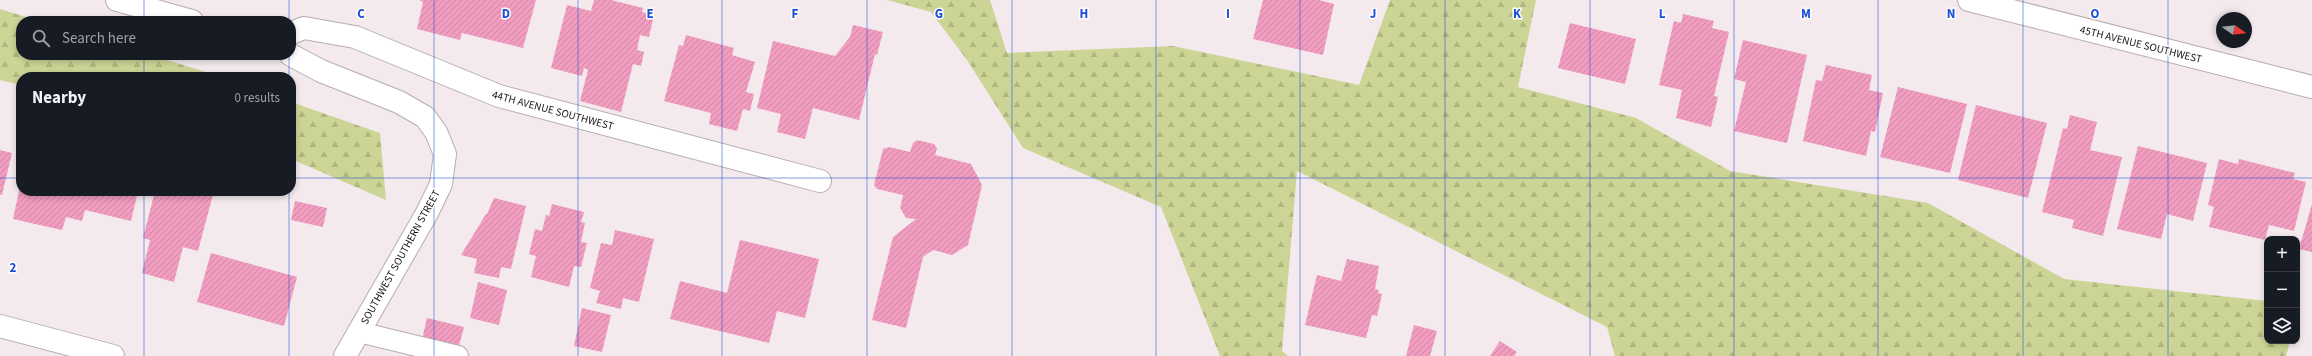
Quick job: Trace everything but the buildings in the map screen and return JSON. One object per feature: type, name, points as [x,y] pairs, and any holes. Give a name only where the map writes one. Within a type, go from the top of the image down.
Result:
[{"type":"street","points":[[117,0],[174,16]]},
{"type":"street","name":"45TH AVENUE SOUTHWEST","points":[[1969,0],[2312,87]]},
{"type":"street","name":"44TH AVENUE SOUTHWEST","points":[[296,31],[304,28],[355,37],[499,96],[820,181]]},
{"type":"street","name":"SOUTHWEST SOUTHERN STREET","points":[[296,58],[321,71],[399,102],[425,117],[436,132],[445,154],[440,184],[427,213],[345,356]]},
{"type":"street","points":[[0,326],[113,356]]},
{"type":"lane","points":[[359,332],[458,356]]},
{"type":"green space","points":[[887,0],[990,0],[1007,53],[1173,46],[1359,85],[1390,0],[1536,0],[1518,87],[1636,118],[1730,171],[1928,203],[2064,279],[2264,301],[2264,344],[2289,344],[2286,356],[1615,356],[1607,327],[1297,171],[1282,351],[1288,356],[1220,356],[1161,207],[1023,148],[967,60],[931,12]]},
{"type":"green space","points":[[0,9],[23,16],[16,16],[16,60],[167,60],[206,72],[16,72],[16,84],[0,80]]},
{"type":"green space","points":[[296,104],[380,133],[386,200],[296,161]]}]
